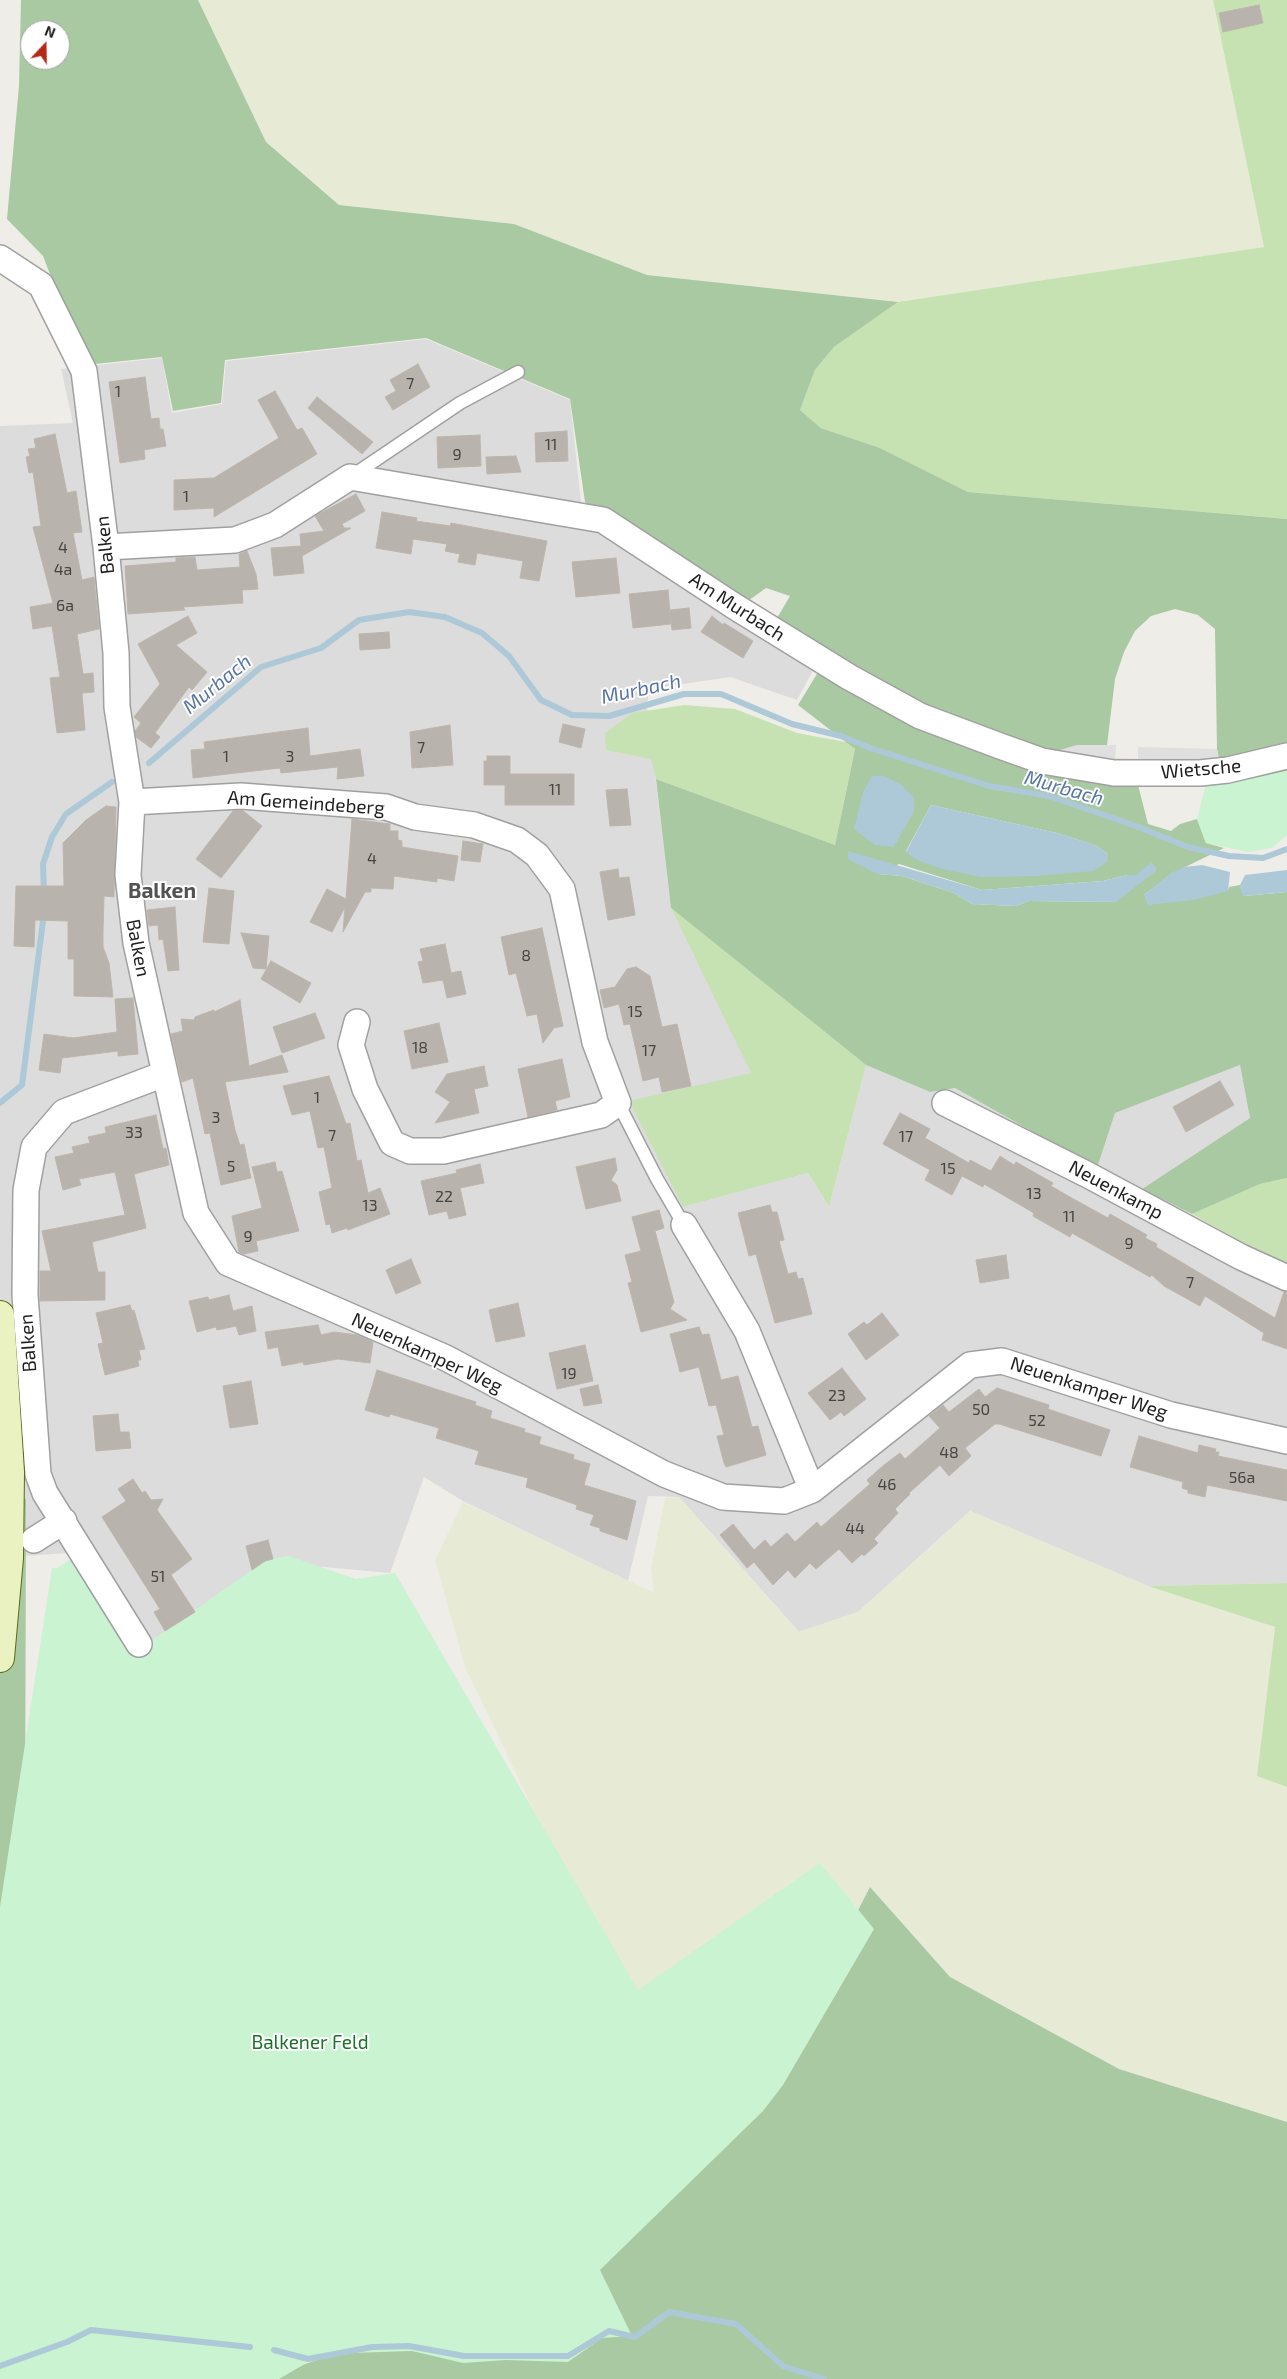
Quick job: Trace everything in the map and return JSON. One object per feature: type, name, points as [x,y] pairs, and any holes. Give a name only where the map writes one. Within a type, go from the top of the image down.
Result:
[{"type":"main road","points":[[0,1315],[10,1472],[9,1558],[0,1658]]},
{"type":"street","name":"Balken","points":[[0,258],[41,285],[84,370],[106,547],[116,653],[117,707],[132,802],[128,876],[131,909],[136,944],[164,1074],[64,1112],[34,1147],[26,1190],[26,1331],[38,1474],[46,1493],[139,1644]]},
{"type":"street","points":[[106,547],[235,540],[275,525],[350,477]]},
{"type":"street","name":"Am Murbach","points":[[350,477],[603,520],[734,606],[840,672],[920,716],[1042,761],[1114,773]]},
{"type":"street","name":"Wietsche","points":[[1114,773],[1219,771],[1287,756]]},
{"type":"street","name":"Am Gemeindeberg","points":[[132,802],[240,796],[386,807],[415,817],[474,825],[517,840],[537,855],[562,889],[595,1042],[618,1103]]},
{"type":"street","points":[[358,1022],[351,1045],[365,1089],[392,1143],[410,1151],[443,1151],[601,1115],[618,1103]]},
{"type":"street","name":"Neuenkamper Weg","points":[[164,1074],[196,1213],[228,1263],[446,1358],[664,1474],[724,1497],[784,1501],[812,1490],[970,1365],[1002,1360],[1171,1415],[1287,1441]]},
{"type":"street","name":"Neuenkamp","points":[[945,1103],[1055,1157],[1241,1257],[1287,1278]]},
{"type":"street","points":[[684,1225],[747,1331],[812,1490]]},
{"type":"street","points":[[34,1540],[64,1521]]},
{"type":"lane","points":[[350,477],[460,403],[518,372]]},
{"type":"lane","name":"Am Gemeindeberg","points":[[618,1103],[657,1179],[684,1225]]},
{"type":"shaded area","points":[[426,339],[570,400],[581,502],[623,544],[822,654],[797,700],[730,677],[649,689],[647,706],[671,908],[733,1032],[751,1073],[683,1207],[808,1173],[829,1207],[866,1065],[930,1092],[955,1088],[1097,1168],[1115,1113],[1240,1065],[1250,1118],[1142,1189],[1272,1259],[1287,1264],[1287,1583],[1148,1586],[970,1511],[858,1612],[799,1632],[679,1497],[648,1496],[628,1581],[463,1501],[424,1477],[390,1573],[291,1564],[148,1652],[69,1553],[25,1556],[26,1499],[0,1499],[0,426],[73,423],[61,369],[162,358],[172,413],[222,404],[226,361]]},
{"type":"shaded area","points":[[1077,745],[1116,745],[1115,758],[1138,759],[1138,747],[1217,749],[1220,765],[1206,767],[1052,757],[1060,750]]},
{"type":"green space","points":[[21,0],[198,0],[266,142],[339,205],[514,224],[647,275],[898,302],[834,347],[815,370],[800,410],[821,428],[880,448],[968,492],[1287,519],[1287,746],[1220,765],[1217,749],[1215,629],[1198,615],[1175,609],[1151,616],[1135,631],[1124,652],[1115,679],[1107,745],[1077,745],[1138,785],[1148,824],[1171,831],[1180,824],[1197,819],[1206,843],[1224,848],[1171,874],[1144,895],[1228,891],[1229,887],[1240,885],[1244,896],[1287,892],[1287,1178],[1260,1184],[1192,1214],[1142,1189],[1250,1118],[1240,1065],[1115,1113],[1097,1168],[955,1088],[930,1092],[866,1065],[671,908],[656,779],[835,845],[855,749],[798,705],[828,656],[773,625],[790,596],[766,588],[745,603],[621,538],[585,502],[570,399],[426,338],[225,360],[221,403],[173,411],[162,357],[85,365],[43,256],[7,219],[19,86],[20,43],[20,70],[70,70],[70,20],[21,20]],"holes":[[[931,805],[1057,833],[1097,846],[1108,854],[906,851]],[[899,864],[982,890],[1103,881],[1127,875],[1136,875],[1116,902],[1029,901],[1016,906],[972,904],[954,893],[902,876],[878,874]]]},
{"type":"green space","points":[[198,0],[1213,0],[1264,247],[898,302],[647,275],[514,224],[339,205],[266,142]]},
{"type":"green space","points":[[1213,0],[1287,0],[1287,519],[968,492],[880,448],[821,428],[800,410],[815,370],[834,347],[898,302],[1264,247]]},
{"type":"green space","points":[[684,705],[735,709],[797,733],[846,742],[855,749],[835,845],[656,779],[651,759],[606,750],[605,733],[632,713]]},
{"type":"green space","points":[[1287,765],[1287,835],[1272,848],[1248,852],[1206,843],[1197,819],[1207,780]]},
{"type":"green space","points":[[671,908],[866,1065],[829,1207],[808,1173],[683,1207],[629,1101],[751,1073]]},
{"type":"green space","points":[[1287,1178],[1287,1264],[1272,1259],[1192,1214],[1260,1184]]},
{"type":"green space","points":[[679,1497],[799,1632],[858,1612],[970,1511],[1148,1586],[1275,1627],[1257,1776],[1287,1787],[1287,2122],[1119,2069],[950,1977],[870,1887],[750,2119],[642,2036],[465,1667],[435,1560],[463,1502],[654,1593],[651,1568],[665,1498]]},
{"type":"green space","points":[[0,1499],[26,1499],[25,1847],[0,2016]]},
{"type":"green space","name":"Balkener Feld","points":[[76,1556],[148,1643],[266,1560],[289,1556],[356,1579],[395,1573],[638,1990],[820,1863],[874,1929],[783,2085],[763,2111],[600,2270],[632,2336],[602,2338],[568,2362],[506,2360],[463,2363],[412,2351],[350,2353],[310,2361],[279,2379],[0,2379],[0,1907],[52,1568],[57,1568]]},
{"type":"green space","points":[[1287,1583],[1287,1787],[1257,1776],[1275,1627],[1148,1586]]},
{"type":"green space","points":[[870,1887],[950,1977],[1119,2069],[1287,2122],[1287,2379],[258,2379],[408,2331],[751,2119]]},
{"type":"water","points":[[872,776],[884,776],[902,785],[914,798],[914,811],[894,847],[875,845],[854,829],[863,792]]},
{"type":"water","points":[[931,805],[1057,833],[1097,846],[1108,854],[1107,862],[1093,871],[1036,876],[981,877],[942,869],[917,860],[906,852]]},
{"type":"water","points":[[848,851],[982,890],[1103,881],[1127,875],[1136,875],[1152,862],[1157,870],[1116,902],[1029,901],[1016,906],[972,904],[954,893],[902,876],[878,874],[848,859]]},
{"type":"water","points":[[1202,865],[1230,872],[1228,891],[1193,900],[1148,905],[1144,895],[1173,872],[1185,867]]},
{"type":"water","points":[[1287,870],[1287,892],[1244,896],[1241,892],[1240,885],[1245,875]]},
{"type":"building","points":[[1259,5],[1263,23],[1223,32],[1219,13]]},
{"type":"building","points":[[418,364],[430,387],[393,410],[385,397],[396,391],[390,380]]},
{"type":"building","points":[[145,377],[151,419],[159,418],[160,429],[163,429],[166,446],[144,450],[145,459],[120,463],[109,382]]},
{"type":"building","points":[[275,391],[297,430],[302,428],[317,454],[214,517],[214,508],[174,510],[174,480],[214,478],[279,438],[258,400]]},
{"type":"building","points":[[317,397],[373,442],[362,454],[308,408]]},
{"type":"building","points":[[567,431],[568,461],[536,462],[535,433]]},
{"type":"building","points":[[55,434],[67,493],[76,491],[82,532],[73,533],[82,580],[94,577],[99,629],[77,634],[83,674],[93,673],[94,692],[82,693],[85,730],[57,733],[50,678],[60,677],[52,626],[33,629],[30,607],[53,603],[33,527],[41,526],[33,472],[29,473],[26,457],[30,456],[28,449],[36,448],[34,439]]},
{"type":"building","points":[[480,435],[481,466],[438,468],[437,437]]},
{"type":"building","points":[[516,456],[521,472],[487,474],[486,457]]},
{"type":"building","points":[[356,494],[365,511],[342,524],[344,528],[351,528],[302,556],[304,573],[274,576],[271,548],[301,546],[300,534],[324,531],[315,516]]},
{"type":"building","points":[[382,512],[417,518],[416,521],[450,526],[451,523],[547,541],[539,581],[520,578],[523,561],[477,553],[475,565],[458,562],[460,554],[445,551],[447,544],[413,539],[411,554],[376,548]]},
{"type":"building","points":[[247,551],[256,574],[258,589],[242,590],[243,603],[183,607],[185,610],[128,614],[125,566],[176,562],[176,558],[195,557],[197,570],[240,567],[239,554]]},
{"type":"building","points":[[616,558],[620,593],[576,597],[572,562]]},
{"type":"building","points":[[668,590],[671,624],[633,628],[629,594]]},
{"type":"building","points":[[689,608],[691,628],[672,630],[670,610]]},
{"type":"building","points":[[188,616],[197,633],[176,645],[207,672],[192,690],[189,687],[155,733],[160,737],[151,748],[136,737],[135,731],[141,723],[134,717],[160,684],[138,644]]},
{"type":"building","points":[[712,616],[723,625],[724,623],[753,641],[743,658],[701,632]]},
{"type":"building","points":[[389,632],[390,648],[360,650],[359,634]]},
{"type":"building","points":[[563,724],[585,729],[581,748],[559,742]]},
{"type":"building","points":[[450,725],[453,765],[412,768],[410,732]]},
{"type":"building","points":[[308,728],[310,756],[360,749],[364,776],[337,779],[338,767],[281,773],[280,768],[193,778],[191,750],[205,749],[204,742]]},
{"type":"building","points":[[487,756],[510,756],[510,774],[574,774],[574,805],[505,805],[505,785],[484,785],[484,761],[487,761]]},
{"type":"building","points":[[627,789],[631,825],[610,826],[606,790]]},
{"type":"building","points":[[106,806],[116,807],[114,897],[104,896],[103,931],[103,947],[109,963],[113,997],[74,996],[74,959],[68,959],[68,921],[35,920],[34,947],[14,946],[16,886],[64,886],[63,843],[86,820]]},
{"type":"building","points":[[242,810],[262,826],[221,878],[196,859],[233,811]]},
{"type":"building","points":[[352,819],[390,824],[390,831],[398,831],[398,840],[402,841],[402,847],[458,856],[454,881],[437,878],[437,882],[394,876],[393,889],[371,888],[371,892],[365,892],[343,932],[345,907],[332,932],[310,922],[327,889],[346,899]]},
{"type":"building","points":[[463,841],[483,844],[480,862],[461,860]]},
{"type":"building","points":[[618,869],[619,878],[629,877],[635,915],[608,920],[600,872]]},
{"type":"building","points":[[209,888],[234,891],[229,944],[203,942]]},
{"type":"building","points":[[175,907],[179,970],[168,971],[163,939],[159,940],[158,925],[149,926],[147,910]]},
{"type":"building","points":[[542,928],[563,1026],[554,1028],[543,1043],[537,1014],[527,1016],[516,973],[509,975],[501,937]]},
{"type":"building","points":[[241,933],[269,936],[266,969],[253,968]]},
{"type":"building","points":[[445,944],[451,973],[461,971],[466,994],[447,998],[443,980],[423,983],[418,962],[423,961],[420,949]]},
{"type":"building","points":[[271,961],[311,983],[300,1003],[261,979]]},
{"type":"building","points":[[636,967],[650,976],[662,1027],[677,1024],[691,1086],[662,1092],[659,1077],[643,1081],[630,1024],[624,1025],[619,1004],[604,1008],[600,990],[615,987],[627,969]]},
{"type":"building","points":[[133,998],[138,1054],[118,1056],[118,1051],[62,1058],[60,1073],[39,1070],[44,1034],[73,1038],[117,1032],[115,999]]},
{"type":"building","points":[[240,1000],[249,1066],[282,1055],[288,1072],[225,1082],[235,1130],[240,1145],[244,1144],[251,1178],[221,1185],[210,1133],[205,1134],[193,1078],[182,1082],[171,1034],[183,1031],[181,1019],[194,1020],[195,1017],[214,1010],[214,1012]]},
{"type":"building","points":[[315,1013],[325,1038],[282,1053],[273,1027]]},
{"type":"building","points":[[439,1023],[448,1062],[412,1069],[404,1031]]},
{"type":"building","points":[[562,1059],[570,1097],[555,1101],[557,1110],[528,1117],[518,1069]]},
{"type":"building","points":[[484,1066],[488,1086],[474,1089],[479,1113],[435,1123],[450,1102],[435,1092],[447,1074]]},
{"type":"building","points":[[329,1076],[346,1124],[350,1123],[357,1161],[361,1160],[368,1193],[380,1188],[390,1214],[348,1230],[347,1228],[332,1233],[330,1224],[326,1225],[319,1192],[332,1188],[324,1147],[318,1148],[310,1111],[292,1115],[283,1086]]},
{"type":"building","points":[[1220,1081],[1234,1105],[1186,1132],[1173,1107]]},
{"type":"building","points":[[900,1113],[930,1129],[925,1138],[969,1163],[970,1160],[991,1171],[1000,1156],[1014,1165],[1016,1162],[1053,1183],[1051,1186],[1068,1196],[1108,1218],[1110,1214],[1147,1235],[1145,1238],[1157,1244],[1156,1247],[1275,1318],[1284,1292],[1287,1292],[1287,1349],[1262,1340],[1264,1333],[1205,1296],[1200,1306],[1164,1286],[1152,1275],[1150,1277],[1072,1233],[1070,1237],[1033,1216],[1034,1213],[984,1184],[983,1187],[962,1176],[967,1166],[952,1195],[925,1180],[930,1170],[883,1144]]},
{"type":"building","points":[[156,1115],[163,1149],[166,1148],[169,1165],[134,1174],[146,1228],[92,1242],[98,1272],[105,1272],[105,1300],[40,1301],[40,1271],[51,1271],[42,1231],[125,1215],[115,1172],[79,1179],[81,1185],[63,1190],[55,1157],[74,1153],[72,1147],[90,1143],[88,1137],[106,1133],[105,1127]]},
{"type":"building","points":[[615,1158],[617,1170],[611,1180],[617,1185],[621,1201],[586,1209],[576,1167]]},
{"type":"building","points":[[275,1162],[277,1172],[282,1171],[299,1231],[256,1241],[258,1251],[244,1254],[239,1252],[232,1216],[262,1208],[252,1167]]},
{"type":"building","points":[[480,1164],[484,1183],[460,1188],[466,1215],[449,1219],[447,1211],[429,1215],[421,1181],[457,1173],[456,1170]]},
{"type":"building","points":[[770,1205],[772,1212],[777,1212],[784,1240],[779,1241],[788,1274],[796,1272],[798,1279],[803,1278],[812,1314],[775,1323],[756,1254],[749,1256],[738,1213]]},
{"type":"building","points":[[659,1210],[664,1228],[655,1231],[674,1302],[670,1309],[687,1320],[641,1332],[628,1283],[632,1282],[625,1255],[641,1251],[632,1217]]},
{"type":"building","points":[[1006,1255],[1009,1278],[980,1283],[976,1260]]},
{"type":"building","points":[[411,1259],[421,1283],[396,1294],[386,1270]]},
{"type":"building","points":[[229,1295],[233,1311],[252,1306],[256,1331],[239,1335],[236,1326],[217,1330],[216,1327],[197,1332],[189,1301],[208,1297],[209,1300]]},
{"type":"building","points":[[518,1303],[525,1336],[496,1342],[489,1310]]},
{"type":"building","points":[[130,1305],[132,1311],[134,1310],[145,1349],[139,1350],[141,1360],[138,1360],[139,1366],[105,1375],[98,1344],[103,1343],[96,1313]]},
{"type":"building","points":[[882,1313],[899,1335],[866,1360],[848,1334],[864,1322],[867,1325]]},
{"type":"building","points":[[318,1325],[321,1335],[334,1332],[358,1335],[373,1342],[370,1363],[338,1359],[304,1365],[303,1362],[282,1366],[278,1347],[268,1349],[265,1332]]},
{"type":"building","points":[[699,1327],[702,1335],[709,1334],[721,1380],[738,1376],[752,1427],[758,1426],[766,1455],[726,1467],[717,1436],[724,1435],[716,1405],[709,1406],[699,1367],[680,1372],[670,1334]]},
{"type":"building","points":[[585,1345],[593,1381],[557,1389],[549,1353]]},
{"type":"building","points":[[842,1368],[866,1399],[844,1416],[841,1412],[830,1420],[808,1393]]},
{"type":"building","points":[[377,1370],[476,1402],[475,1405],[492,1411],[490,1418],[525,1429],[524,1432],[541,1437],[539,1444],[574,1455],[573,1459],[590,1464],[584,1485],[636,1501],[627,1540],[600,1531],[600,1528],[590,1525],[594,1515],[576,1509],[577,1505],[526,1487],[528,1478],[475,1464],[479,1451],[436,1438],[439,1428],[390,1414],[389,1417],[365,1410]]},
{"type":"building","points":[[251,1381],[258,1424],[230,1428],[223,1386]]},
{"type":"building","points":[[598,1385],[602,1403],[584,1406],[580,1389]]},
{"type":"building","points":[[997,1388],[1049,1405],[1048,1409],[1110,1430],[1101,1456],[995,1424],[965,1448],[971,1456],[949,1476],[940,1465],[909,1493],[895,1509],[898,1513],[874,1539],[878,1543],[864,1556],[862,1554],[852,1563],[839,1549],[816,1569],[810,1563],[795,1578],[788,1570],[773,1585],[754,1562],[747,1568],[720,1535],[733,1524],[754,1550],[765,1540],[771,1547],[787,1533],[795,1542],[817,1522],[821,1527],[870,1484],[867,1480],[884,1465],[900,1453],[905,1459],[940,1428],[929,1416],[943,1405],[949,1412],[979,1389],[985,1397]]},
{"type":"building","points":[[118,1414],[120,1432],[129,1432],[131,1448],[96,1451],[93,1416]]},
{"type":"building","points":[[1139,1436],[1198,1453],[1199,1445],[1216,1449],[1215,1452],[1219,1452],[1218,1456],[1287,1470],[1287,1501],[1207,1485],[1205,1497],[1188,1493],[1188,1490],[1182,1488],[1183,1482],[1130,1467]]},
{"type":"building","points":[[133,1479],[142,1493],[145,1491],[151,1500],[163,1499],[157,1510],[192,1559],[171,1575],[195,1612],[165,1631],[154,1612],[160,1609],[102,1517],[126,1501],[118,1489]]},
{"type":"building","points":[[268,1540],[273,1559],[265,1561],[252,1570],[246,1546]]},
{"type":"waterway","name":"Murbach","points":[[149,763],[261,667],[321,648],[359,620],[409,612],[445,617],[482,633],[509,656],[541,700],[572,715],[609,716],[684,694],[721,694],[792,724],[841,736],[870,748],[989,786],[1049,796],[1136,826],[1188,847],[1229,856],[1263,858],[1287,849]]},
{"type":"waterway","name":"Murbach","points":[[44,893],[43,864],[52,837],[66,814],[112,782]]},
{"type":"waterway","name":"Murbach","points":[[0,1103],[22,1085],[44,913]]},
{"type":"waterway","points":[[274,2350],[308,2359],[372,2347],[409,2346],[464,2356],[568,2356],[609,2331],[635,2337],[669,2312],[736,2324],[783,2366],[824,2379]]},
{"type":"waterway","points":[[0,2366],[67,2342],[91,2330],[250,2347]]},
{"type":"district","name":"Balken","points":[[162,891]]}]
